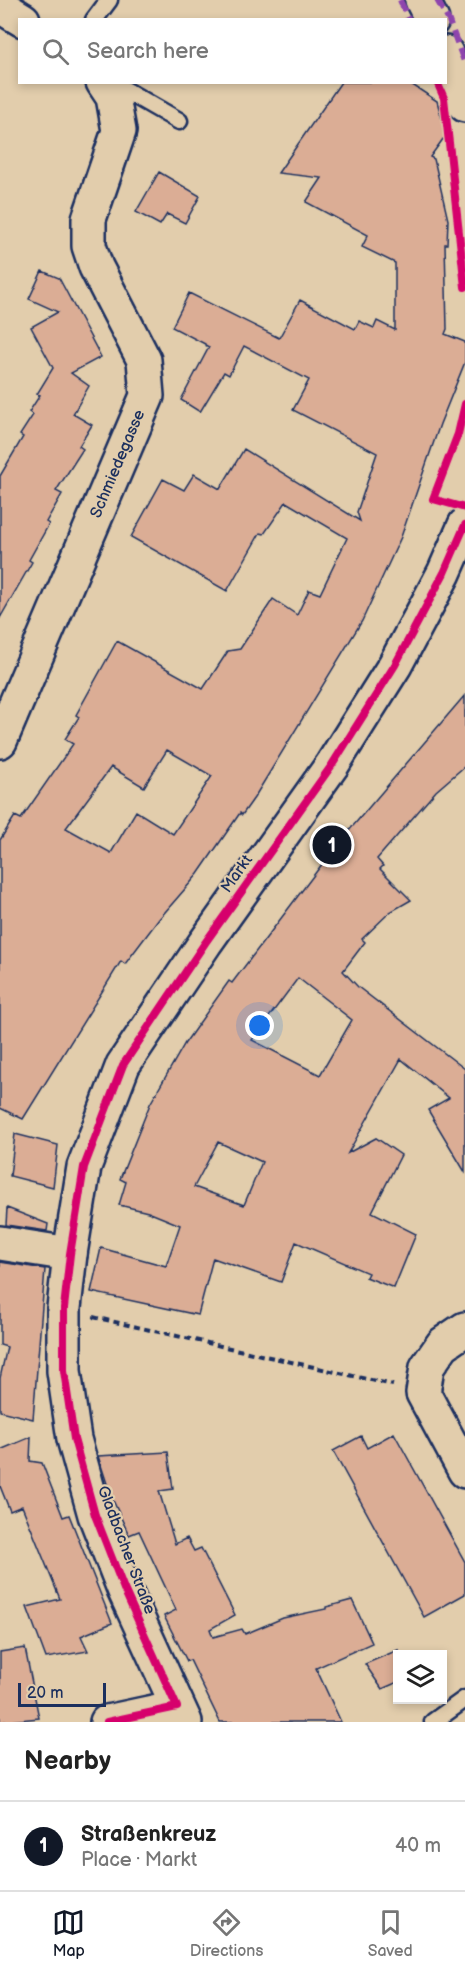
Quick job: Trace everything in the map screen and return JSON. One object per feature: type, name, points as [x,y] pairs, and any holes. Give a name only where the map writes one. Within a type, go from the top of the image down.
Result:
[{"type":"main road","points":[[422,0],[431,18]]},
{"type":"main road","points":[[0,6],[20,18]]},
{"type":"main road","points":[[447,55],[465,105]]},
{"type":"main road","name":"Schmiedegasse","points":[[0,741],[147,396],[144,360],[96,267],[89,246],[89,219],[119,131],[113,97],[104,84]]},
{"type":"main road","name":"Markt","points":[[70,1254],[84,1167],[123,1065],[205,943],[332,765],[389,675],[444,573],[465,525]]},
{"type":"main road","points":[[0,1243],[70,1254]]},
{"type":"main road","name":"Gladbacher Straße","points":[[70,1254],[64,1308],[64,1371],[74,1439],[95,1515],[124,1589],[181,1714]]},
{"type":"main road","points":[[465,1329],[443,1344],[427,1367],[423,1393],[465,1472]]},
{"type":"main road","points":[[107,1722],[181,1714]]},
{"type":"lane","points":[[96,18],[109,0]]},
{"type":"lane","points":[[114,84],[179,121]]},
{"type":"lane","points":[[433,1722],[465,1699]]},
{"type":"path","points":[[64,1308],[94,1317],[423,1393]]},
{"type":"building","points":[[340,84],[411,84],[437,101],[446,135],[430,157],[434,159],[448,220],[447,244],[445,244],[447,329],[445,334],[465,342],[465,362],[440,424],[401,537],[362,621],[254,798],[242,815],[240,813],[198,874],[159,919],[125,964],[121,961],[23,1119],[0,1108],[0,840],[15,816],[21,819],[73,744],[65,739],[79,717],[76,715],[117,641],[203,689],[228,651],[240,649],[273,599],[297,615],[309,590],[320,594],[347,538],[286,502],[264,534],[260,533],[227,591],[131,537],[163,479],[184,490],[194,474],[220,489],[244,449],[360,521],[357,512],[377,453],[293,410],[309,380],[244,346],[229,375],[224,372],[200,412],[181,400],[209,347],[172,327],[189,293],[279,338],[300,300],[355,329],[359,321],[374,328],[377,321],[395,330],[395,263],[362,247],[368,235],[306,202],[322,178],[278,173]],"holes":[[[167,750],[212,776],[173,834],[136,811],[111,853],[66,828],[111,767],[144,787]]]},
{"type":"building","points":[[159,172],[200,196],[185,223],[167,214],[160,225],[136,212]]},
{"type":"building","points":[[42,271],[59,278],[101,357],[71,373],[89,386],[73,414],[92,425],[79,446],[83,449],[56,491],[62,494],[29,560],[32,562],[0,618],[0,476],[23,437],[20,435],[33,415],[29,412],[53,368],[31,327],[58,312],[29,299]]},
{"type":"building","points":[[465,695],[465,766],[436,791],[377,859],[383,866],[380,869],[411,900],[390,912],[362,939],[365,942],[343,971],[358,987],[465,1069],[465,1172],[428,1110],[449,1098],[401,1059],[348,1153],[376,1138],[401,1155],[372,1212],[416,1234],[394,1288],[366,1277],[368,1273],[296,1242],[281,1282],[213,1258],[198,1315],[91,1292],[101,1248],[166,1266],[180,1225],[148,1212],[119,1205],[126,1182],[120,1179],[150,1104],[185,1043],[229,981],[232,983],[335,847]],"holes":[[[298,978],[352,1020],[320,1075],[252,1040]],[[218,1142],[262,1162],[244,1205],[194,1187]]]},
{"type":"building","points":[[15,1134],[58,1145],[53,1187],[10,1176]]},
{"type":"building","points":[[7,1208],[48,1224],[47,1231],[6,1225]]},
{"type":"building","points":[[0,1262],[45,1269],[33,1419],[0,1411],[0,1378],[7,1347],[0,1345]]},
{"type":"building","points":[[394,1433],[465,1562],[465,1594],[424,1617],[333,1451],[361,1436],[367,1448]]},
{"type":"building","points":[[31,1437],[30,1461],[42,1463],[63,1517],[69,1515],[112,1623],[81,1636],[88,1651],[46,1658],[27,1607],[60,1599],[22,1506],[10,1511],[0,1486],[0,1450]]},
{"type":"building","points":[[168,1452],[173,1489],[159,1491],[175,1544],[187,1538],[194,1551],[201,1548],[235,1615],[210,1629],[213,1637],[242,1629],[245,1634],[283,1618],[326,1609],[326,1607],[352,1600],[372,1643],[316,1668],[341,1722],[220,1722],[190,1660],[187,1661],[164,1616],[176,1610],[139,1531],[129,1535],[111,1496],[98,1456]]},
{"type":"building","points":[[25,1648],[39,1718],[0,1722],[0,1652]]},
{"type":"building","points":[[393,1652],[393,1684],[382,1689],[365,1664]]},
{"type":"marked path","points":[[400,0],[408,18]]},
{"type":"marked path","points":[[437,0],[449,21],[465,64]]},
{"type":"cycle path","points":[[438,84],[444,98],[465,287]]},
{"type":"cycle path","points":[[465,404],[458,434],[433,499],[465,508]]},
{"type":"cycle path","points":[[107,1722],[177,1707],[124,1589],[95,1515],[74,1439],[64,1371],[64,1308],[84,1167],[123,1065],[205,943],[332,765],[395,665],[444,573],[465,525]]},
{"type":"place","name":"Straßenkreuz","points":[[332,845]]}]
